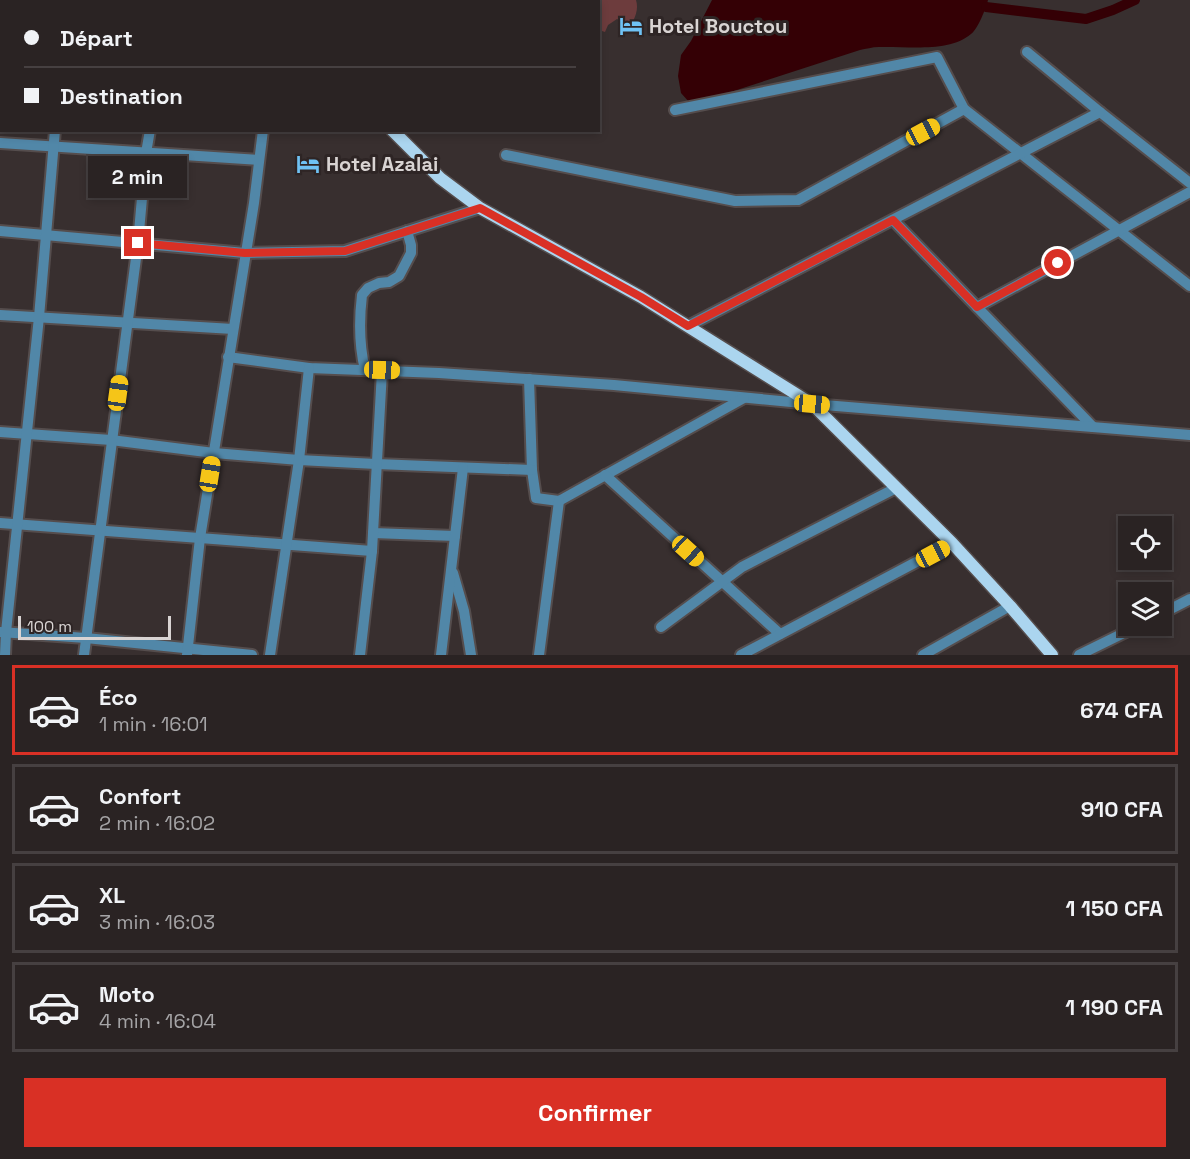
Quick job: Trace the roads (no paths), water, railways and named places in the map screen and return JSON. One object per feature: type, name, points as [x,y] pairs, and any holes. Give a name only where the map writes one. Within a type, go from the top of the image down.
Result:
[{"type":"main road","points":[[394,132],[440,178],[480,208],[641,297],[812,404],[952,543],[1052,655]]},
{"type":"street","points":[[1026,52],[1190,183]]},
{"type":"street","points":[[675,110],[937,57],[964,109],[1190,286]]},
{"type":"street","points":[[506,155],[735,201],[798,200],[964,109]]},
{"type":"street","points":[[688,326],[1100,112]]},
{"type":"street","points":[[5,655],[3,632],[18,525],[55,132]]},
{"type":"street","points":[[84,655],[138,243],[150,132]]},
{"type":"street","points":[[187,652],[200,538],[263,132]]},
{"type":"street","points":[[0,143],[259,160]]},
{"type":"street","points":[[977,307],[1190,192]]},
{"type":"street","points":[[0,231],[245,253],[345,251],[480,208]]},
{"type":"street","points":[[893,220],[1093,427]]},
{"type":"street","points":[[365,370],[360,335],[362,295],[368,288],[389,282],[399,276],[411,253],[407,231]]},
{"type":"street","points":[[0,315],[233,329]]},
{"type":"street","points":[[228,357],[309,368],[439,373],[614,385],[812,404],[1190,435]]},
{"type":"street","points":[[270,655],[299,460],[309,368]]},
{"type":"street","points":[[360,655],[372,551],[382,370]]},
{"type":"street","points":[[529,379],[532,470],[537,498],[559,501],[744,398]]},
{"type":"street","points":[[0,432],[111,440],[214,453],[299,460],[532,470]]},
{"type":"street","points":[[441,655],[463,468]]},
{"type":"street","points":[[605,475],[780,634]]},
{"type":"street","points":[[661,627],[742,567],[896,488]]},
{"type":"street","points":[[539,655],[559,501]]},
{"type":"street","points":[[0,523],[372,551]]},
{"type":"street","points":[[373,533],[455,536]]},
{"type":"street","points":[[741,655],[952,543]]},
{"type":"street","points":[[452,568],[464,611],[471,655]]},
{"type":"street","points":[[1172,608],[1190,599]]},
{"type":"street","points":[[923,655],[1010,606]]},
{"type":"street","points":[[3,632],[86,638],[187,652],[252,655]]},
{"type":"street","points":[[1079,655],[1118,636]]},
{"type":"waterway","points":[[986,7],[1086,19],[1135,0]]},
{"type":"place","name":"Hotel Bouctou","points":[[631,26]]},
{"type":"place","name":"Hotel Azalai","points":[[308,164]]}]
